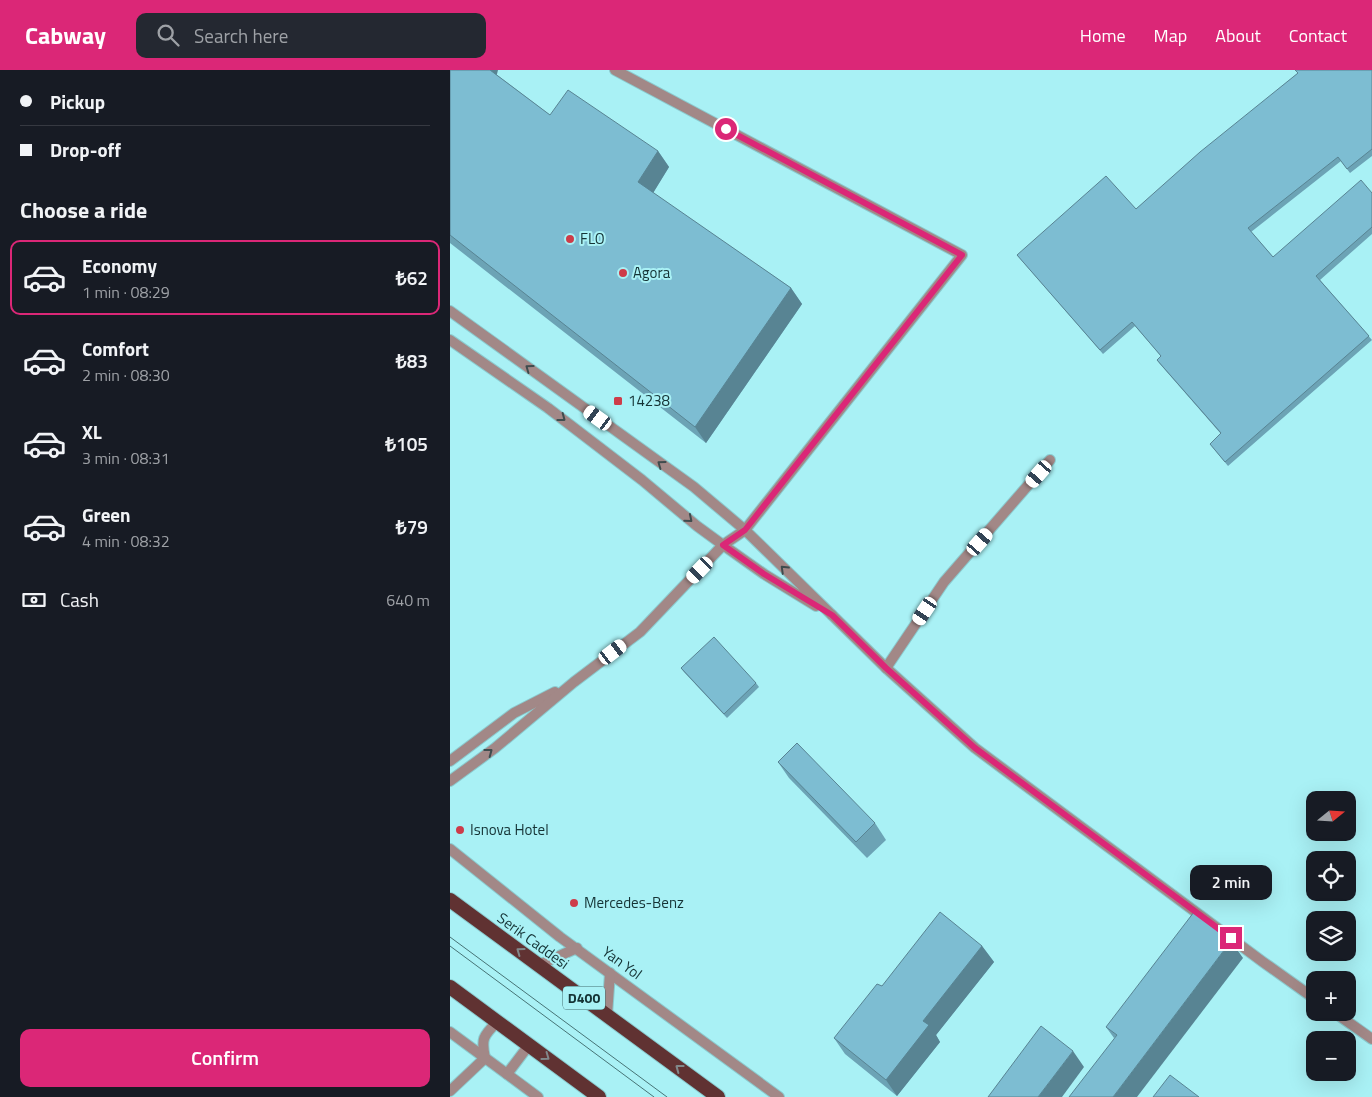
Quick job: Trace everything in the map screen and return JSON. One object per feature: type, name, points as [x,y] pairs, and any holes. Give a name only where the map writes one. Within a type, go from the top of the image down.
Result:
[{"type":"highway","name":"Serik Caddesi","points":[[450,900],[718,1097]]},
{"type":"highway","points":[[450,987],[599,1097]]},
{"type":"street","points":[[450,781],[495,748],[574,682],[640,632],[723,545],[745,530],[962,255],[615,70]]},
{"type":"street","points":[[450,311],[694,487],[745,530],[886,668],[975,748],[1306,993]]},
{"type":"street","points":[[450,340],[548,408],[723,545],[764,574],[832,615]]},
{"type":"street","points":[[886,668],[944,582],[1050,460]]},
{"type":"street","points":[[450,761],[514,714],[574,682]]},
{"type":"street","name":"Yan Yol","points":[[450,849],[610,973],[779,1097]]},
{"type":"street","points":[[539,965],[577,948]]},
{"type":"street","points":[[607,1015],[610,973]]},
{"type":"street","points":[[1347,1021],[1372,1039]]},
{"type":"street","points":[[485,1058],[482,1045],[483,1038],[497,1022]]},
{"type":"street","points":[[450,1032],[538,1097]]},
{"type":"street","points":[[507,1074],[529,1045]]},
{"type":"street","points":[[450,1091],[485,1058]]},
{"type":"building","name":"Agora","points":[[450,70],[490,70],[550,115],[568,90],[658,151],[638,182],[791,288],[695,427],[450,235]]},
{"type":"building","points":[[1295,70],[1372,70],[1372,149],[1347,169],[1338,157],[1248,228],[1273,257],[1361,180],[1372,193],[1372,227],[1316,276],[1369,336],[1225,462],[1210,444],[1221,433],[1157,360],[1161,356],[1132,322],[1100,350],[1017,255],[1106,176],[1136,209],[1200,152],[1298,73]]},
{"type":"building","points":[[714,637],[756,683],[724,714],[681,668]]},
{"type":"building","points":[[797,743],[875,823],[856,842],[778,762]]},
{"type":"building","points":[[940,912],[982,946],[923,1021],[929,1025],[886,1080],[834,1038],[877,984],[882,986]]},
{"type":"building","points":[[1194,912],[1231,941],[1113,1097],[1069,1097],[1117,1035],[1106,1027]]},
{"type":"building","points":[[1041,1026],[1073,1051],[1038,1097],[988,1097]]},
{"type":"building","points":[[1170,1075],[1199,1097],[1153,1097]]},
{"type":"tram line","points":[[450,937],[667,1097]]},
{"type":"tram line","points":[[450,946],[654,1097]]},
{"type":"place","name":"FLO","points":[[570,239]]},
{"type":"place","name":"Agora","points":[[623,273]]},
{"type":"place","name":"14238","points":[[618,401]]},
{"type":"place","name":"Isnova Hotel","points":[[460,830]]},
{"type":"place","name":"Mercedes-Benz","points":[[574,903]]},
{"type":"route","points":[[726,129],[962,255],[745,530],[723,545],[764,574],[832,615],[886,668],[975,748],[1231,938]]}]
